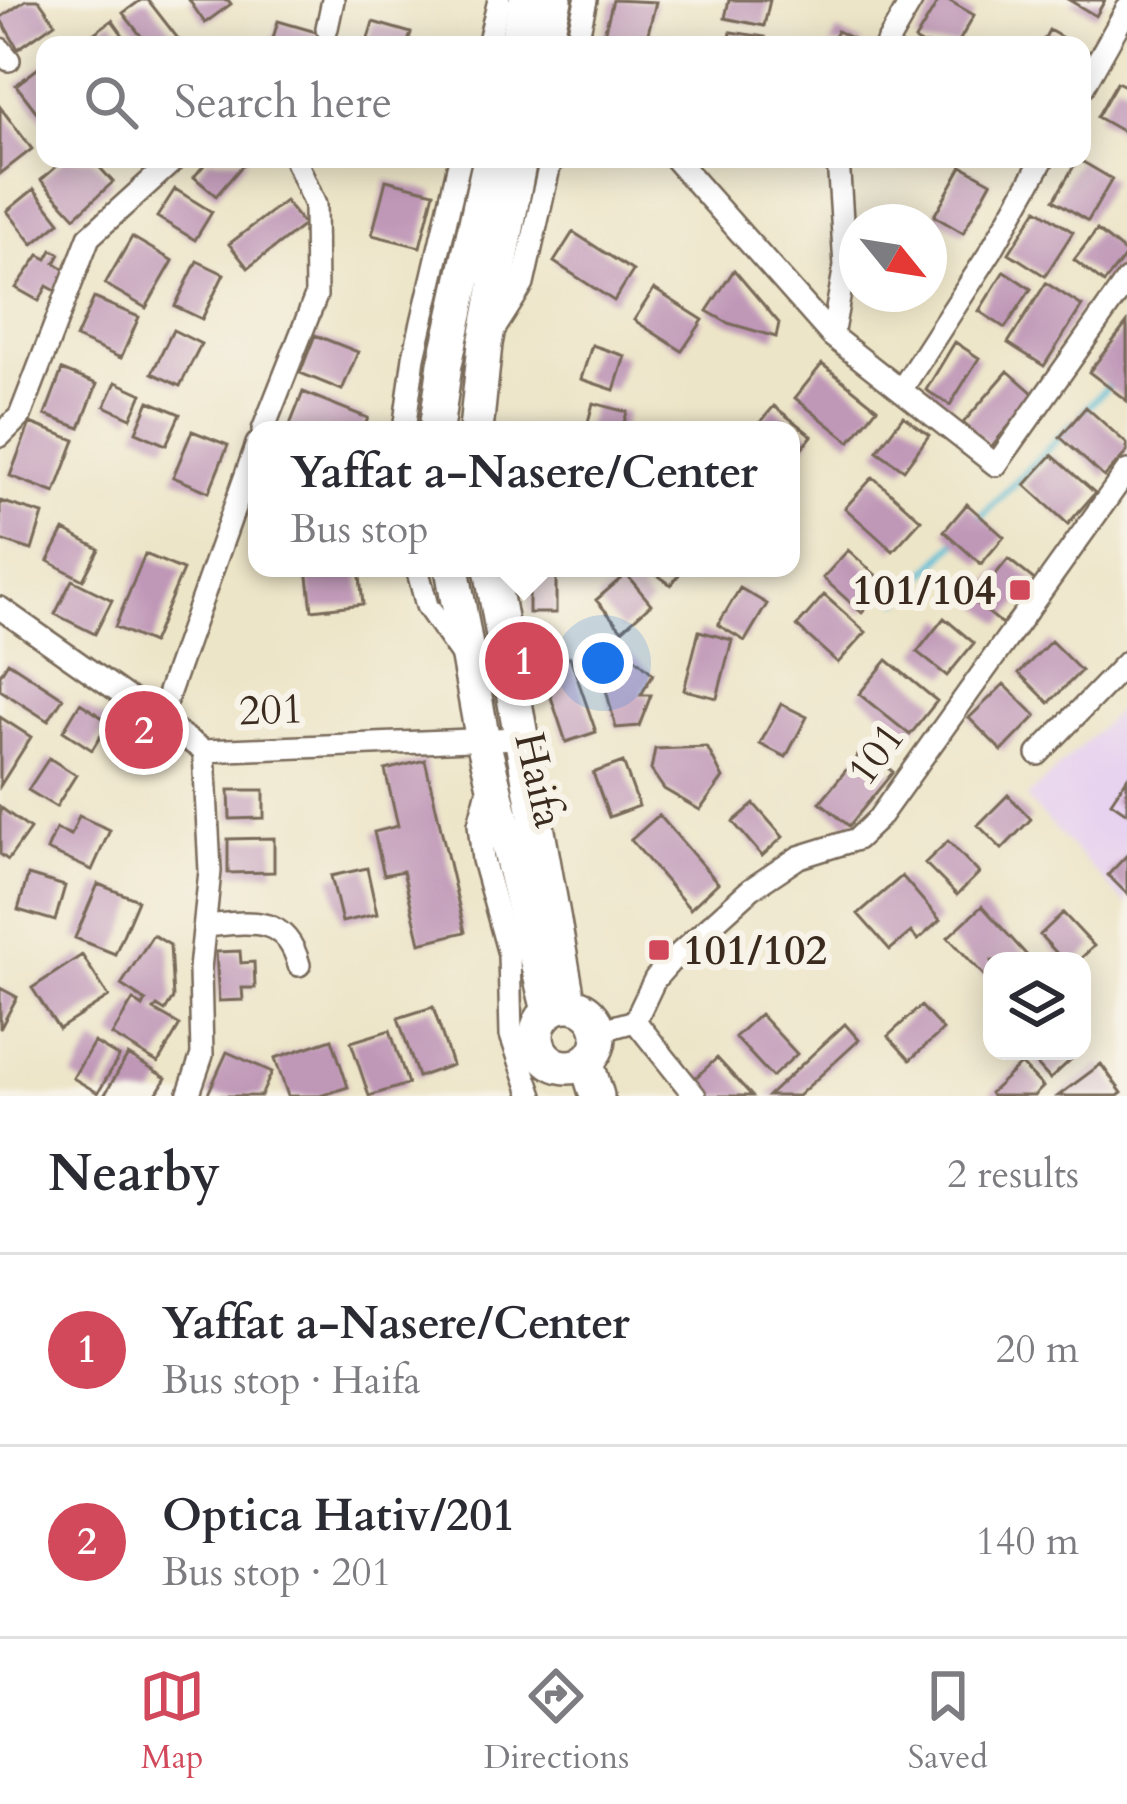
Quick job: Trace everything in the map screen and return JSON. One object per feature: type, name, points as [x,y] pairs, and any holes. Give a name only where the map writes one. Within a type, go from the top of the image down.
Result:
[{"type":"highway","points":[[518,36],[526,0]]},
{"type":"highway","points":[[546,36],[555,0]]},
{"type":"highway","points":[[437,421],[488,168]]},
{"type":"highway","points":[[477,421],[484,344],[518,168]]},
{"type":"highway","name":"Haifa","points":[[454,577],[491,775],[559,1008]]},
{"type":"highway","name":"Haifa","points":[[491,577],[559,1008]]},
{"type":"highway","points":[[578,1064],[545,1058],[537,1042],[538,1025],[559,1008],[589,1012],[578,1064],[597,1096]]},
{"type":"street","points":[[327,28],[333,0]]},
{"type":"street","points":[[490,36],[500,0]]},
{"type":"street","points":[[578,36],[586,0]]},
{"type":"street","points":[[891,36],[912,0]]},
{"type":"street","points":[[1091,73],[1127,9]]},
{"type":"street","points":[[0,436],[20,416],[89,237],[165,168]]},
{"type":"street","points":[[266,421],[316,296],[315,205],[299,168]]},
{"type":"street","points":[[405,421],[414,357],[458,168]]},
{"type":"street","points":[[484,344],[523,284],[548,168]]},
{"type":"street","points":[[683,168],[832,336],[996,465],[1127,280]]},
{"type":"street","points":[[832,336],[845,266],[839,168]]},
{"type":"street","points":[[902,390],[991,251],[1037,168]]},
{"type":"street","points":[[159,720],[248,469]]},
{"type":"street","name":"101","points":[[635,1021],[655,979],[751,889],[799,857],[857,839],[878,819],[1127,471]]},
{"type":"street","points":[[419,577],[427,606],[470,668]]},
{"type":"street","name":"201","points":[[1,610],[204,751],[518,738]]},
{"type":"street","points":[[1038,754],[1127,662]]},
{"type":"street","points":[[188,1096],[202,1055],[200,968],[210,871],[204,751]]},
{"type":"street","points":[[491,775],[479,824],[483,860],[509,954],[511,1035],[532,1096]]},
{"type":"street","points":[[206,926],[268,925],[293,944],[299,965]]},
{"type":"street","points":[[578,1064],[635,1021],[695,1096]]},
{"type":"shaded area","points":[[1127,702],[1127,906],[1026,798]]},
{"type":"building","points":[[26,0],[39,0],[55,23],[18,49],[0,18]]},
{"type":"building","points":[[148,0],[176,36],[141,36],[123,13]]},
{"type":"building","points":[[189,0],[228,0],[231,4],[205,23]]},
{"type":"building","points":[[613,0],[656,2],[647,36],[603,36]]},
{"type":"building","points":[[729,0],[770,0],[764,26],[725,18]]},
{"type":"building","points":[[939,0],[974,15],[962,36],[917,36]]},
{"type":"building","points":[[1069,0],[1105,0],[1096,16]]},
{"type":"building","points":[[112,20],[124,36],[90,36]]},
{"type":"building","points":[[278,21],[323,34],[322,36],[274,36]]},
{"type":"building","points":[[373,22],[411,33],[410,36],[369,36]]},
{"type":"building","points":[[36,70],[36,111],[16,85]]},
{"type":"building","points":[[1117,82],[1127,87],[1127,134],[1097,117]]},
{"type":"building","points":[[0,107],[32,149],[0,174]]},
{"type":"building","points":[[1091,167],[1112,179],[1088,221],[1054,200],[1073,168]]},
{"type":"building","points":[[55,168],[100,168],[113,182],[75,217],[41,180]]},
{"type":"building","points":[[202,168],[240,168],[216,196],[194,177]]},
{"type":"building","points":[[961,168],[966,168],[991,182],[963,233],[947,224],[947,204],[941,204]]},
{"type":"building","points":[[386,180],[434,192],[420,247],[372,235]]},
{"type":"building","points":[[34,189],[60,222],[33,244],[7,211]]},
{"type":"building","points":[[175,189],[212,212],[195,240],[157,217]]},
{"type":"building","points":[[285,201],[304,225],[248,268],[229,244]]},
{"type":"building","points":[[1037,209],[1073,232],[1045,276],[1009,253]]},
{"type":"building","points":[[1097,230],[1127,254],[1104,283],[1074,260]]},
{"type":"building","points":[[573,232],[633,271],[614,301],[554,262]]},
{"type":"building","points":[[132,237],[173,261],[146,308],[105,284]]},
{"type":"building","points":[[52,250],[60,254],[55,263],[68,271],[56,291],[47,286],[39,301],[16,288],[39,255],[47,259]]},
{"type":"building","points":[[197,261],[224,274],[202,319],[175,306]]},
{"type":"building","points":[[734,270],[779,323],[776,337],[728,323],[707,311]]},
{"type":"building","points":[[1004,271],[1031,289],[1005,328],[979,311]]},
{"type":"building","points":[[1046,283],[1082,306],[1044,366],[1008,343]]},
{"type":"building","points":[[654,289],[703,320],[682,351],[634,320]]},
{"type":"building","points":[[94,298],[139,317],[121,358],[76,338]]},
{"type":"building","points":[[1127,323],[1127,401],[1089,372]]},
{"type":"building","points":[[173,330],[201,344],[180,386],[152,373]]},
{"type":"building","points":[[315,335],[358,352],[342,390],[300,373]]},
{"type":"building","points":[[955,342],[979,358],[950,405],[926,390]]},
{"type":"building","points":[[592,345],[625,356],[614,390],[581,379]]},
{"type":"building","points":[[822,364],[877,408],[850,442],[795,398]]},
{"type":"building","points":[[62,370],[97,384],[80,428],[45,415]]},
{"type":"building","points":[[1008,371],[1035,395],[991,447],[963,423]]},
{"type":"building","points":[[116,382],[142,394],[131,418],[105,406]]},
{"type":"building","points":[[303,392],[368,418],[367,421],[292,421]]},
{"type":"building","points":[[149,401],[180,414],[166,445],[136,432]]},
{"type":"building","points":[[593,403],[627,412],[624,421],[588,421]]},
{"type":"building","points":[[774,406],[793,421],[762,421]]},
{"type":"building","points":[[1086,407],[1127,444],[1127,452],[1104,477],[1060,437]]},
{"type":"building","points":[[903,416],[929,435],[904,470],[877,451]]},
{"type":"building","points":[[30,423],[75,440],[55,493],[10,476]]},
{"type":"building","points":[[800,427],[812,436],[800,451]]},
{"type":"building","points":[[192,431],[228,445],[209,492],[173,477]]},
{"type":"building","points":[[1052,455],[1095,493],[1068,524],[1025,485]]},
{"type":"building","points":[[873,477],[921,520],[893,551],[845,508]]},
{"type":"building","points":[[0,501],[43,514],[32,550],[0,540]]},
{"type":"building","points":[[967,504],[1004,537],[981,564],[944,531]]},
{"type":"building","points":[[64,530],[99,549],[83,580],[48,561]]},
{"type":"building","points":[[848,550],[887,585],[862,613],[823,578]]},
{"type":"building","points":[[145,554],[183,570],[152,643],[115,627]]},
{"type":"building","points":[[1008,559],[1037,582],[1002,624],[974,601]]},
{"type":"building","points":[[308,577],[360,577],[363,604],[312,610]]},
{"type":"building","points":[[529,577],[556,577],[556,613],[529,613]]},
{"type":"building","points":[[628,577],[651,604],[622,630],[596,600]]},
{"type":"building","points":[[72,580],[112,600],[95,634],[55,614]]},
{"type":"building","points":[[740,588],[767,604],[745,641],[718,625]]},
{"type":"building","points":[[824,595],[866,632],[838,663],[797,626]]},
{"type":"building","points":[[944,618],[974,643],[947,676],[917,652]]},
{"type":"building","points":[[699,631],[732,640],[717,698],[684,690]]},
{"type":"building","points":[[1051,641],[1081,671],[1049,703],[1019,673]]},
{"type":"building","points":[[624,648],[653,674],[641,695],[651,695],[639,726],[616,728],[600,667],[609,650]]},
{"type":"building","points":[[570,657],[596,732],[566,742],[541,667]]},
{"type":"building","points":[[887,660],[937,701],[910,735],[859,694]]},
{"type":"building","points":[[8,662],[63,698],[48,721],[0,690],[0,675]]},
{"type":"building","points":[[1004,684],[1036,716],[1002,751],[969,718]]},
{"type":"building","points":[[80,703],[109,722],[92,750],[63,731]]},
{"type":"building","points":[[781,704],[807,717],[786,757],[760,744]]},
{"type":"building","points":[[0,717],[31,737],[0,786]]},
{"type":"building","points":[[707,747],[723,778],[700,810],[664,789],[651,770],[655,749]]},
{"type":"building","points":[[864,748],[893,772],[849,826],[820,802]]},
{"type":"building","points":[[49,758],[76,775],[56,807],[28,790]]},
{"type":"building","points":[[425,760],[465,932],[420,943],[403,871],[384,875],[374,832],[398,826],[385,770]]},
{"type":"building","points":[[623,762],[639,806],[609,817],[593,773]]},
{"type":"building","points":[[1127,778],[1127,813],[1111,802]]},
{"type":"building","points":[[229,790],[264,790],[264,818],[230,819]]},
{"type":"building","points":[[1008,795],[1031,819],[1002,849],[978,825]]},
{"type":"building","points":[[754,804],[783,837],[762,856],[733,822]]},
{"type":"building","points":[[0,807],[30,829],[8,860],[0,854]]},
{"type":"building","points":[[659,815],[718,883],[690,909],[631,840]]},
{"type":"building","points":[[79,816],[110,830],[92,870],[47,850],[56,829],[71,835]]},
{"type":"building","points":[[274,838],[274,872],[228,873],[228,839]]},
{"type":"building","points":[[948,841],[979,873],[957,895],[925,863]]},
{"type":"building","points":[[1127,855],[1127,894],[1108,875]]},
{"type":"building","points":[[367,868],[377,914],[342,922],[331,876]]},
{"type":"building","points":[[28,875],[65,886],[55,921],[18,910]]},
{"type":"building","points":[[902,876],[940,920],[918,940],[911,932],[890,950],[858,914]]},
{"type":"building","points":[[98,884],[138,900],[115,954],[75,938]]},
{"type":"building","points":[[982,906],[1024,952],[983,952],[983,974],[948,937]]},
{"type":"building","points":[[1063,913],[1094,946],[1088,952],[1056,952],[1040,935]]},
{"type":"building","points":[[153,935],[170,945],[173,998],[165,1011],[157,1006],[154,1010],[180,1025],[158,1063],[112,1035],[133,1000],[143,1007],[146,1001],[121,985]]},
{"type":"building","points":[[240,951],[241,963],[254,962],[255,988],[242,988],[243,1000],[219,1001],[216,952]]},
{"type":"building","points":[[82,955],[109,997],[59,1029],[32,988]]},
{"type":"building","points":[[0,988],[17,997],[0,1029]]},
{"type":"building","points":[[921,1006],[943,1030],[910,1060],[888,1036]]},
{"type":"building","points":[[433,1007],[452,1065],[418,1077],[398,1018]]},
{"type":"building","points":[[760,1014],[797,1054],[772,1077],[735,1037]]},
{"type":"building","points":[[845,1024],[859,1040],[798,1096],[768,1096]]},
{"type":"building","points":[[390,1030],[408,1084],[369,1096],[351,1042]]},
{"type":"building","points":[[332,1039],[348,1087],[320,1096],[288,1096],[275,1058]]},
{"type":"building","points":[[94,1042],[119,1057],[98,1093],[73,1078]]},
{"type":"building","points":[[227,1052],[272,1072],[261,1096],[207,1096]]},
{"type":"building","points":[[128,1055],[166,1078],[155,1096],[104,1096]]},
{"type":"building","points":[[717,1058],[752,1096],[704,1096],[691,1082]]},
{"type":"building","points":[[1033,1060],[1070,1060],[1050,1079]]},
{"type":"building","points":[[1021,1064],[1043,1087],[1034,1096],[992,1096],[990,1093]]},
{"type":"building","points":[[1101,1064],[1122,1093],[1118,1096],[1058,1096]]},
{"type":"waterway","points":[[1082,413],[1110,384]]},
{"type":"waterway","points":[[977,521],[1073,423]]},
{"type":"waterway","points":[[899,601],[959,539]]},
{"type":"place","name":"101/104","points":[[1020,590]]},
{"type":"place","name":"Yaffat a-Nasere/Center","points":[[524,661]]},
{"type":"place","name":"Optica Hativ/201","points":[[144,730]]},
{"type":"place","name":"101/102","points":[[659,950]]}]
